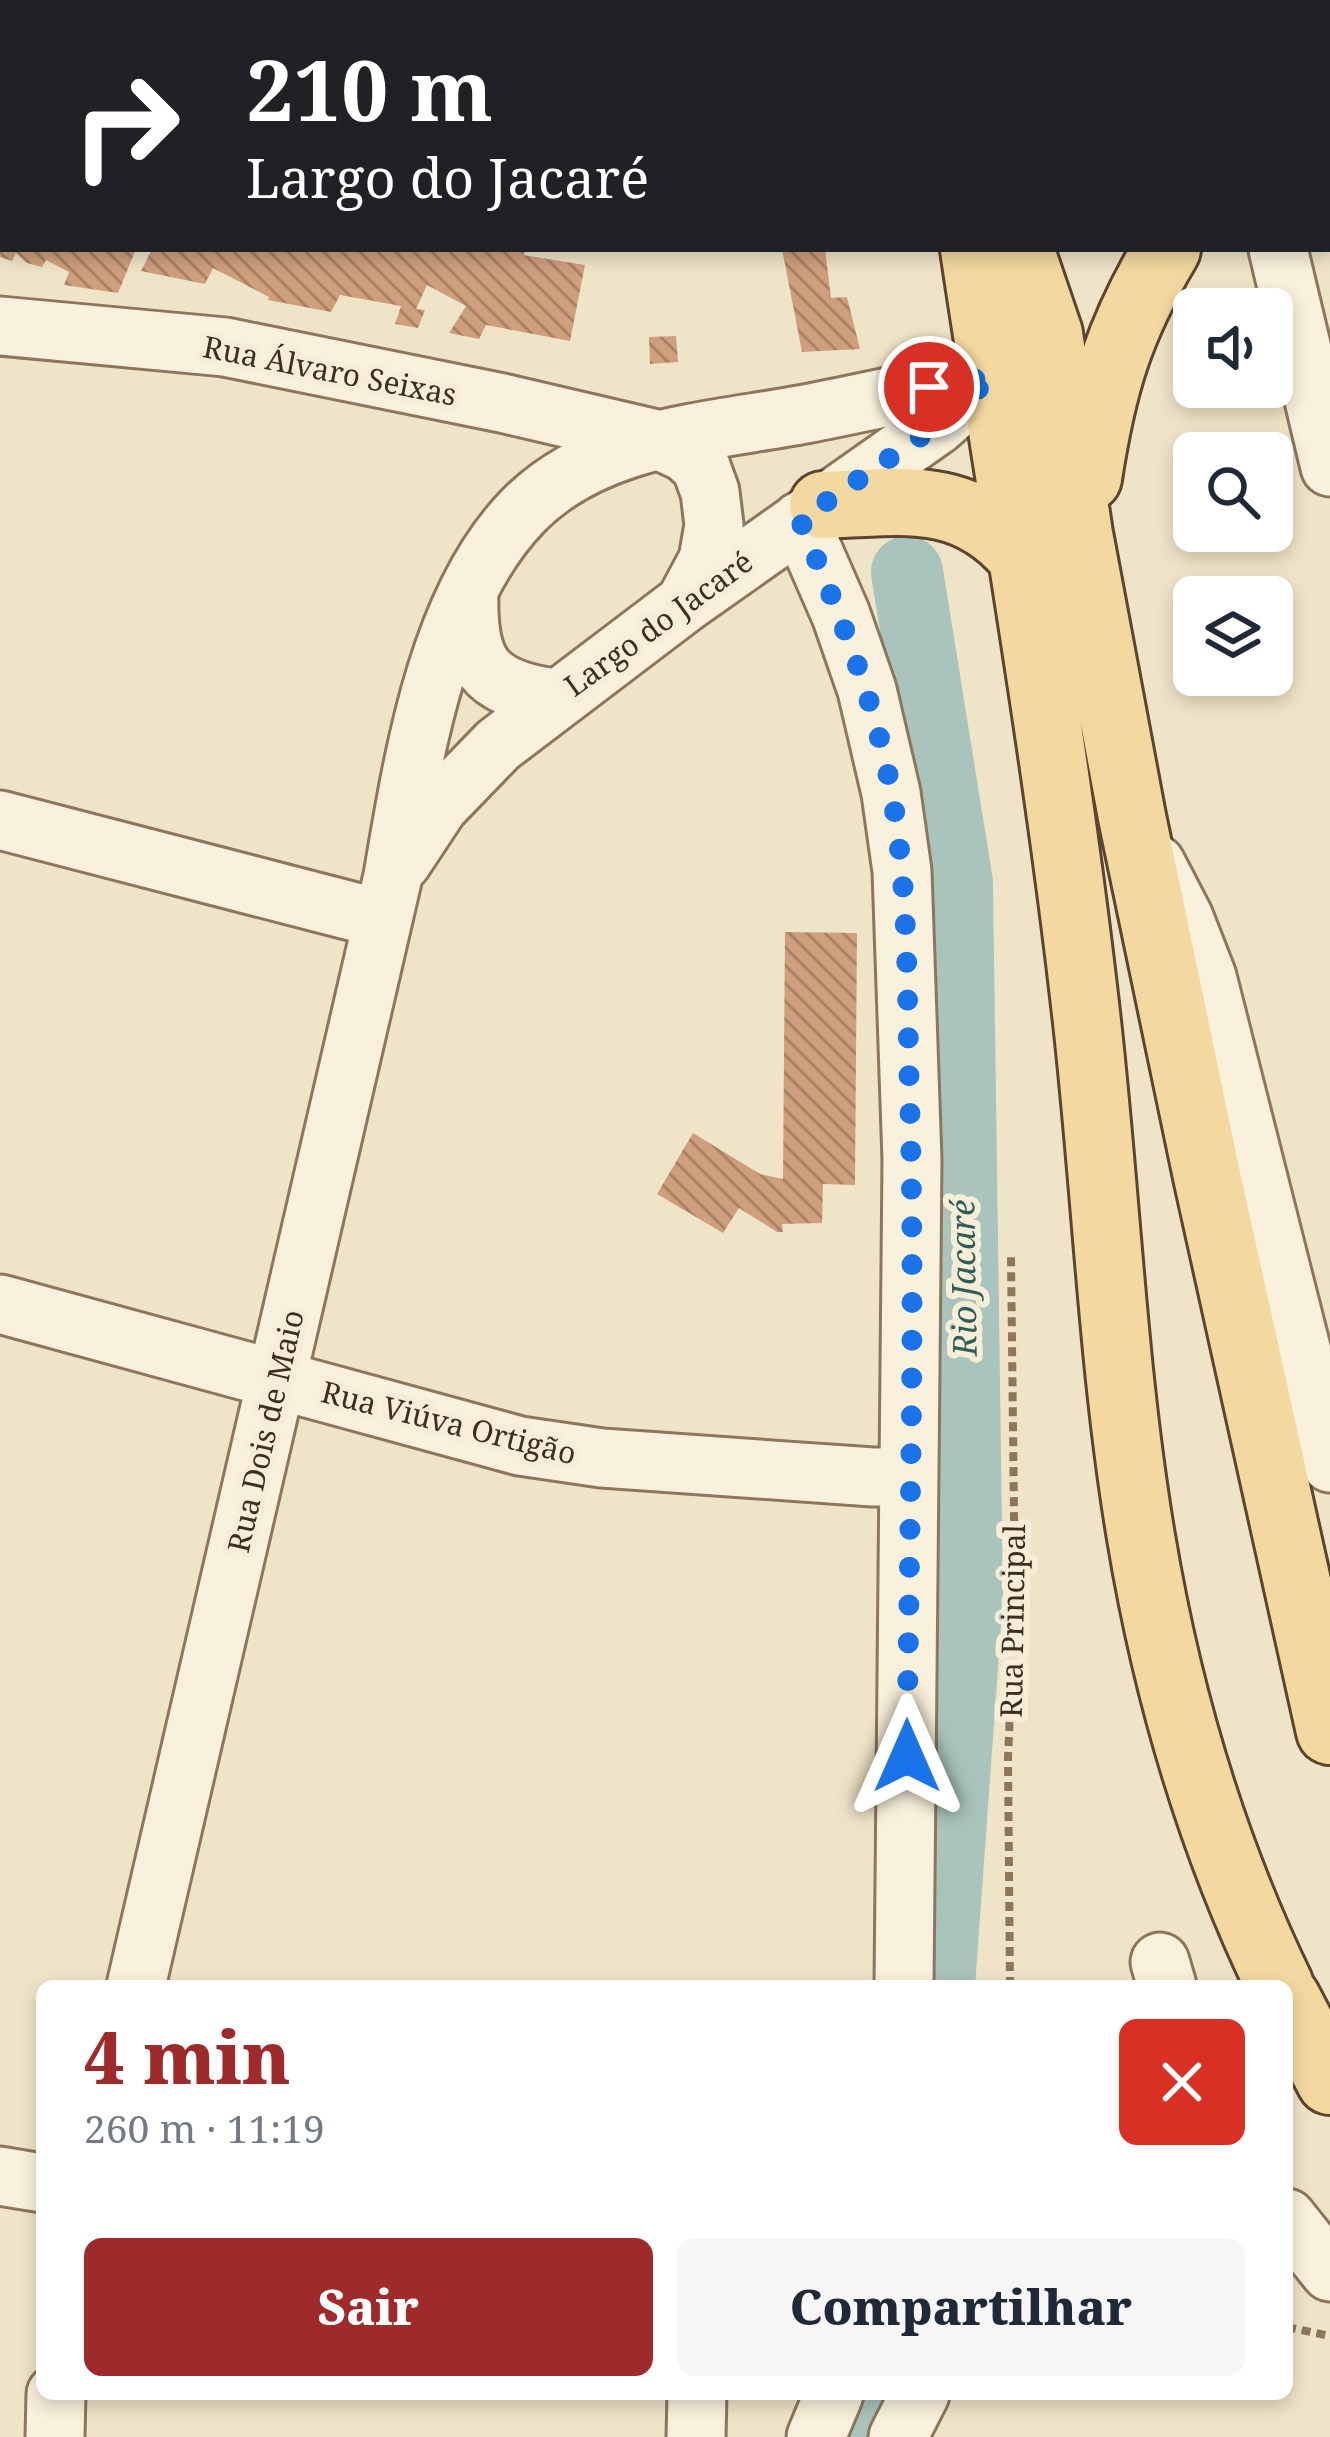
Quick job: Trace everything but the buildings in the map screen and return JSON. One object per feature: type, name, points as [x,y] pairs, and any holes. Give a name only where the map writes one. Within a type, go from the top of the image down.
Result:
[{"type":"main road","points":[[974,252],[993,376],[1132,817],[1330,1731]]},
{"type":"main road","points":[[1021,252],[1049,334],[1049,545],[1086,1012],[1140,1534],[1177,1708],[1212,1828],[1277,1980]]},
{"type":"main road","points":[[993,376],[1145,252]]},
{"type":"main road","points":[[1049,545],[1105,380],[1141,293],[1165,252]]},
{"type":"main road","points":[[812,513],[923,504],[973,513],[1000,532],[1049,545]]},
{"type":"main road","points":[[1293,2010],[1330,2081]]},
{"type":"street","points":[[1280,252],[1330,467]]},
{"type":"street","points":[[0,290],[75,333]]},
{"type":"street","name":"Rua Álvaro Seixas","points":[[0,326],[225,347],[656,439]]},
{"type":"street","points":[[0,820],[387,897],[421,722],[439,662],[469,592],[524,509],[565,478],[656,439],[993,376]]},
{"type":"street","name":"Largo do Jacaré","points":[[387,897],[439,806],[465,776],[555,698],[936,426],[993,376]]},
{"type":"street","points":[[656,439],[686,453],[701,467],[710,492],[714,525],[708,560],[685,603]]},
{"type":"street","points":[[812,513],[867,690],[891,793],[902,872],[912,1160],[904,1980]]},
{"type":"street","points":[[469,592],[468,634],[475,660],[498,682],[521,693],[555,698]]},
{"type":"street","points":[[1132,817],[1184,918],[1207,977],[1330,1463]]},
{"type":"street","name":"Rua Dois de Maio","points":[[137,1980],[387,897]]},
{"type":"street","name":"Rua Viúva Ortigão","points":[[0,1304],[520,1446],[602,1458],[909,1476]]},
{"type":"street","points":[[0,2176],[36,2182]]},
{"type":"street","points":[[1293,2226],[1330,2272]]},
{"type":"street","points":[[55,2437],[56,2400]]},
{"type":"street","points":[[695,2437],[697,2400]]},
{"type":"street","points":[[816,2437],[831,2400]]},
{"type":"street","points":[[898,2437],[917,2400]]},
{"type":"path","name":"Rua Principal","points":[[1010,1980],[1008,1758],[1015,1597],[1011,1257]]},
{"type":"path","points":[[1293,2327],[1330,2336]]},
{"type":"waterway","name":"Rio Jacaré","points":[[907,572],[957,883],[967,1598],[939,1980]]},
{"type":"waterway","name":"Rio Jacaré","points":[[856,2437],[871,2400]]},
{"type":"route","points":[[907,1756],[912,1160],[902,872],[891,793],[867,690],[800,520],[936,426],[993,376],[929,387]]}]
